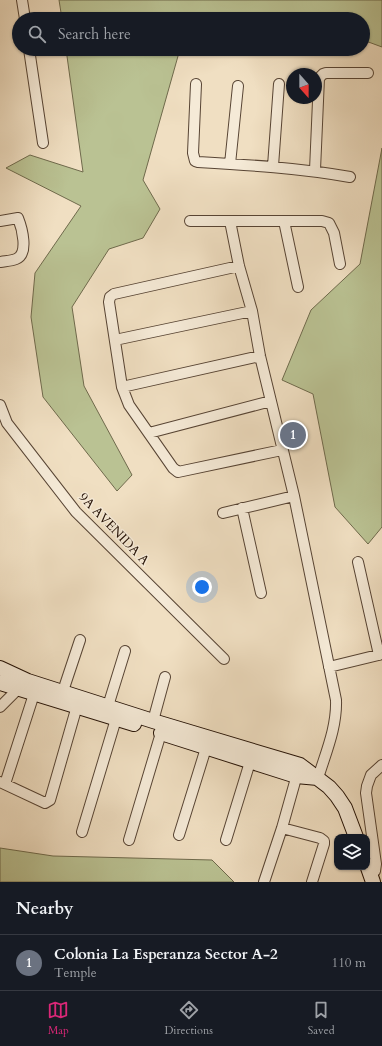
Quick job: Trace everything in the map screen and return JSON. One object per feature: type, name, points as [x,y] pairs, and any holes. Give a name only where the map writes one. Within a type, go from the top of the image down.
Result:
[{"type":"main road","points":[[0,668],[28,681],[108,706],[206,748],[250,762],[298,771]]},
{"type":"main road","points":[[0,683],[116,719],[157,727],[318,778],[329,787],[345,808],[355,834]]},
{"type":"street","points":[[22,0],[24,12]]},
{"type":"street","points":[[30,56],[43,143]]},
{"type":"street","points":[[315,170],[319,78],[321,75],[326,73],[368,73]]},
{"type":"street","points":[[196,84],[192,153],[198,162],[315,170],[350,177]]},
{"type":"street","points":[[273,166],[279,84]]},
{"type":"street","points":[[230,164],[238,86]]},
{"type":"street","points":[[0,221],[18,218],[24,245],[23,254],[16,260],[0,262]]},
{"type":"street","points":[[190,221],[322,220],[329,223],[334,233],[340,264]]},
{"type":"street","points":[[230,221],[239,266],[252,311],[260,356],[294,496],[336,700],[337,712],[334,726],[318,778]]},
{"type":"street","points":[[284,221],[298,287]]},
{"type":"street","points":[[239,266],[114,294],[110,297],[109,302],[122,387],[128,405],[173,468],[178,472],[282,450]]},
{"type":"street","points":[[115,340],[252,311]]},
{"type":"street","points":[[122,387],[260,356]]},
{"type":"street","points":[[149,433],[271,401]]},
{"type":"street","name":"9A AVENIDA A","points":[[0,405],[4,426],[76,512],[224,659]]},
{"type":"street","points":[[223,513],[294,496]]},
{"type":"street","points":[[242,508],[261,594]]},
{"type":"street","points":[[329,667],[380,655],[358,562]]},
{"type":"street","points":[[63,691],[80,640]]},
{"type":"street","points":[[108,706],[125,651]]},
{"type":"street","points":[[129,840],[157,727],[165,677]]},
{"type":"street","points":[[0,707],[18,689]]},
{"type":"street","points":[[34,694],[2,783],[45,803],[50,800],[77,706]]},
{"type":"street","points":[[82,832],[116,719]]},
{"type":"street","points":[[179,835],[206,748]]},
{"type":"street","points":[[226,840],[250,762]]},
{"type":"street","points":[[370,873],[375,871],[376,864],[367,799],[367,786],[375,770],[382,765]]},
{"type":"street","points":[[264,882],[282,828],[298,771]]},
{"type":"street","points":[[282,828],[320,838],[324,841],[312,882]]},
{"type":"green space","points":[[59,0],[382,0],[382,47],[370,43],[370,12],[61,12]]},
{"type":"green space","points":[[67,56],[178,56],[143,180],[160,209],[143,238],[109,249],[72,307],[84,386],[132,475],[117,491],[43,397],[31,317],[35,273],[81,206],[6,168],[30,155],[83,172]]},
{"type":"green space","points":[[382,148],[382,527],[368,544],[335,507],[313,394],[282,380],[311,310],[360,264]]},
{"type":"green space","points":[[0,848],[53,856],[212,860],[234,882],[0,882]]},
{"type":"place","name":"Colonia La Esperanza Sector A-2","points":[[293,435]]}]
